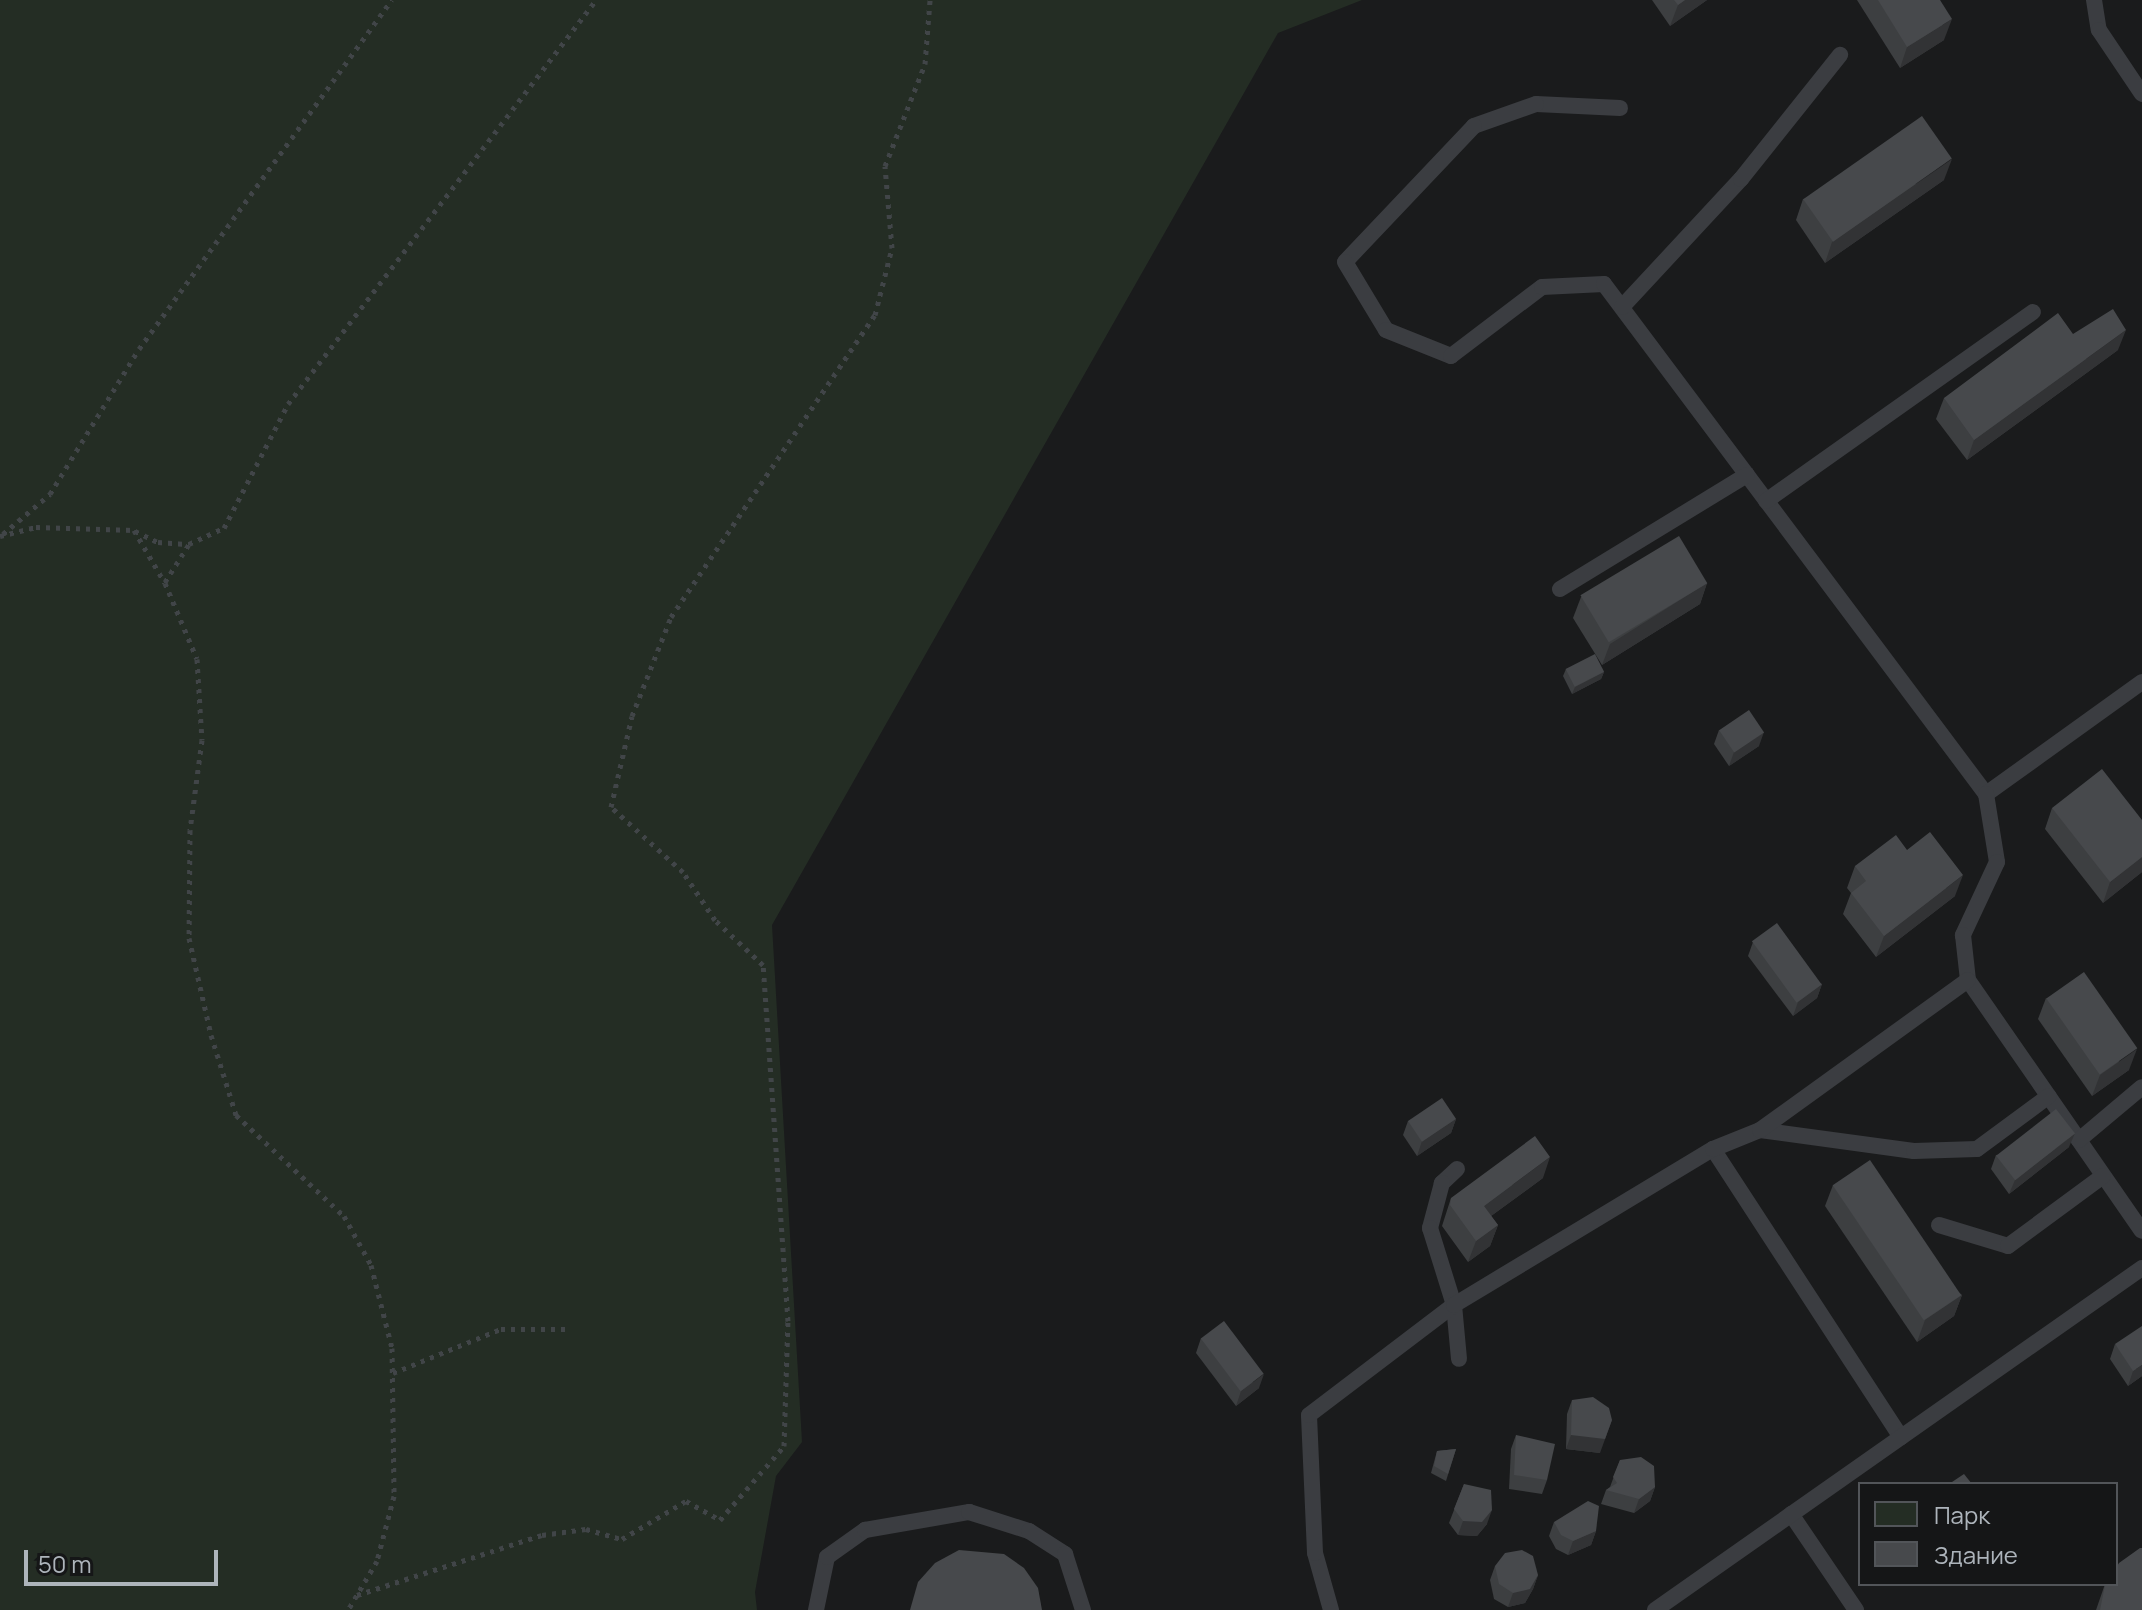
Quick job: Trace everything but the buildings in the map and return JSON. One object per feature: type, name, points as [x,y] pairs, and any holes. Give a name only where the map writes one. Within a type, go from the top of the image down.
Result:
[{"type":"lane","points":[[2094,0],[2099,30],[2142,94]]},
{"type":"lane","points":[[1622,307],[1741,179],[1840,55]]},
{"type":"lane","points":[[1620,108],[1536,104],[1474,126],[1345,262],[1386,330],[1451,356],[1542,287],[1604,284],[1986,794],[1997,862],[1963,935],[1968,980],[2142,1231]]},
{"type":"lane","points":[[1766,501],[2033,312]]},
{"type":"lane","points":[[1560,589],[1747,475]]},
{"type":"lane","points":[[1986,794],[2142,682]]},
{"type":"lane","points":[[1331,1610],[1315,1553],[1309,1415],[1454,1305],[1713,1149],[1760,1130],[1968,980]]},
{"type":"lane","points":[[2079,1140],[2142,1087]]},
{"type":"lane","points":[[1760,1130],[1914,1151],[1977,1149],[2049,1096]]},
{"type":"lane","points":[[1713,1149],[1901,1437]]},
{"type":"lane","points":[[1457,1169],[1442,1183],[1430,1228],[1454,1305],[1459,1359]]},
{"type":"lane","points":[[1939,1225],[2008,1246],[2103,1176]]},
{"type":"lane","points":[[1655,1610],[2142,1268]]},
{"type":"lane","points":[[816,1610],[827,1557],[865,1530],[969,1512],[1029,1531],[1065,1554],[1083,1610]]},
{"type":"lane","points":[[1791,1514],[1856,1610]]},
{"type":"path","points":[[1,536],[50,494],[139,349],[392,0]]},
{"type":"path","points":[[1,536],[36,527],[134,530],[158,542],[189,544],[224,528],[288,404],[596,0]]},
{"type":"path","points":[[357,1595],[542,1535],[586,1529],[622,1539],[686,1501],[720,1520],[784,1446],[788,1321],[763,965],[715,920],[683,872],[611,807],[632,716],[671,617],[875,315],[892,248],[885,166],[925,64],[930,0]]},
{"type":"path","points":[[134,530],[165,583],[197,659],[202,740],[190,830],[189,938],[211,1035],[236,1115],[344,1216],[371,1265],[392,1348],[394,1496],[377,1561],[348,1610]]},
{"type":"path","points":[[165,583],[189,544]]},
{"type":"path","points":[[393,1373],[501,1329],[566,1329]]},
{"type":"green space","points":[[0,0],[1362,0],[1278,33],[772,925],[802,1442],[776,1476],[755,1592],[757,1610],[0,1610]]}]
